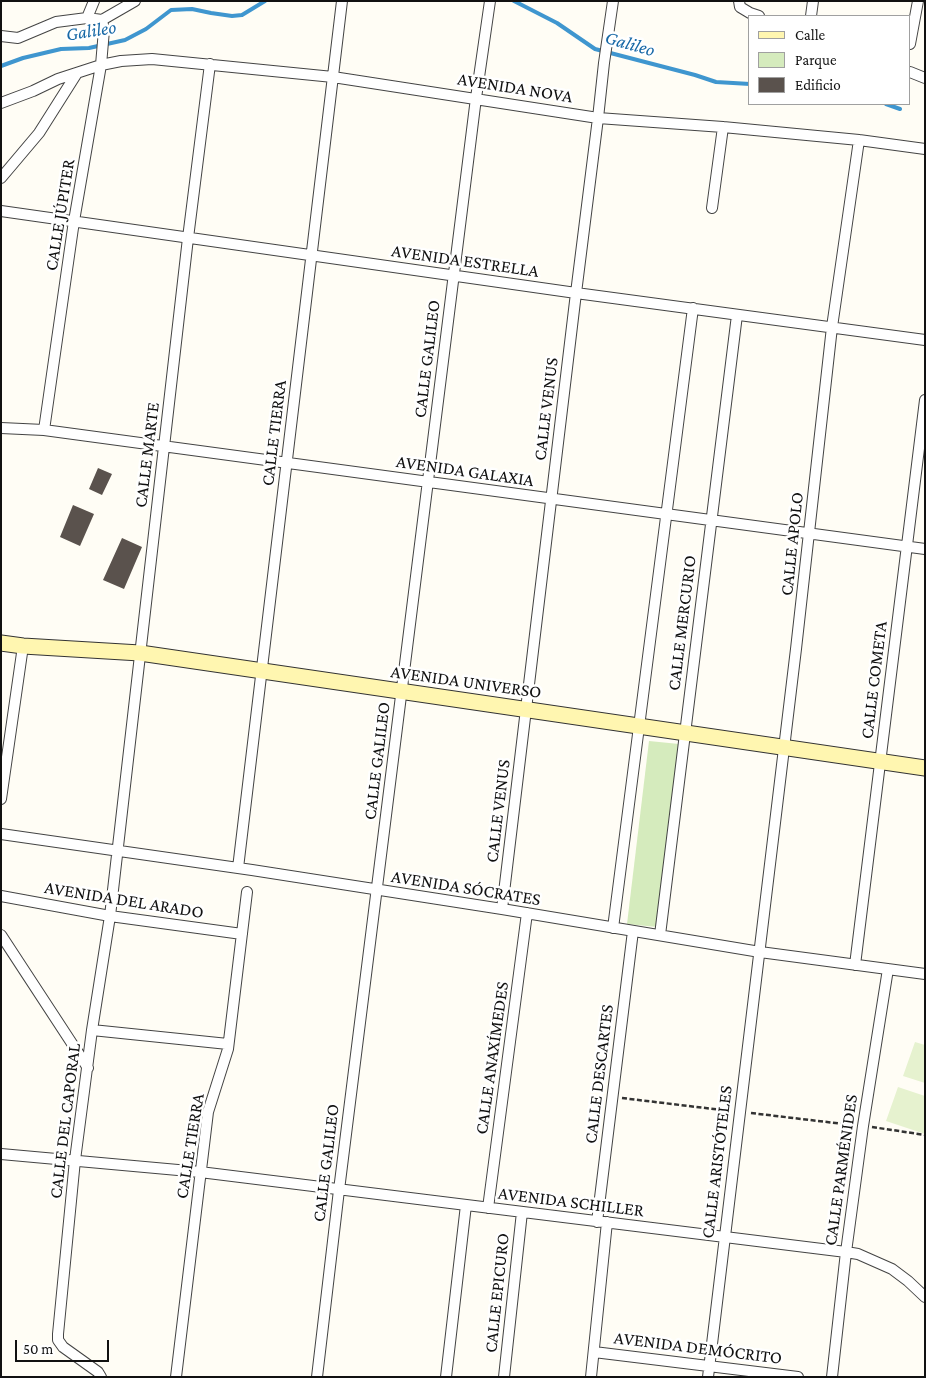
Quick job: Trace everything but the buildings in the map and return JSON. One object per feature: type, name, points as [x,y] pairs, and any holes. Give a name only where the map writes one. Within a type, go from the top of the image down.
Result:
[{"type":"street","points":[[87,18],[94,1]]},
{"type":"street","points":[[1,36],[18,38],[56,22],[87,18],[103,25],[135,1]]},
{"type":"street","name":"CALLE TIERRA","points":[[238,868],[342,1]]},
{"type":"street","name":"CALLE GALILEO","points":[[318,1377],[339,1190],[476,98],[490,1]]},
{"type":"street","name":"CALLE VENUS","points":[[502,909],[613,1]]},
{"type":"street","points":[[811,15],[813,1]]},
{"type":"street","points":[[911,39],[918,1]]},
{"type":"street","points":[[740,4],[750,13],[756,15]]},
{"type":"street","name":"CALLE JÚPITER","points":[[44,430],[74,221],[101,65],[103,25]]},
{"type":"street","name":"AVENIDA NOVA","points":[[1,103],[58,79],[101,65],[121,61],[152,59],[333,77],[598,118],[723,127],[925,148]]},
{"type":"street","name":"CALLE MARTE","points":[[117,850],[210,64]]},
{"type":"street","points":[[911,72],[925,78]]},
{"type":"street","points":[[1,178],[39,133],[77,73]]},
{"type":"street","points":[[712,208],[723,127]]},
{"type":"street","name":"CALLE APOLO","points":[[760,952],[832,328],[859,140]]},
{"type":"street","name":"AVENIDA ESTRELLA","points":[[1,211],[454,276],[925,340]]},
{"type":"street","name":"CALLE MERCURIO","points":[[613,928],[693,308]]},
{"type":"street","name":"CALLE MERCURIO","points":[[660,935],[737,315]]},
{"type":"street","name":"CALLE COMETA","points":[[855,965],[925,400]]},
{"type":"street","name":"AVENIDA GALAXIA","points":[[1,428],[44,430],[925,549]]},
{"type":"street","name":"AVENIDA UNIVERSO","points":[[1,643],[140,654],[925,768]]},
{"type":"street","points":[[1,799],[23,646]]},
{"type":"street","name":"AVENIDA SÓCRATES","points":[[1,834],[502,909],[760,952],[925,974]]},
{"type":"street","name":"CALLE DEL CAPORAL","points":[[101,1377],[98,1372],[63,1347],[58,1340],[75,1160],[92,1030],[110,916],[117,850]]},
{"type":"street","name":"CALLE TIERRA","points":[[176,1377],[208,1112],[228,1044],[247,892]]},
{"type":"street","name":"AVENIDA DEL ARADO","points":[[1,896],[110,916],[242,934]]},
{"type":"street","name":"CALLE ANAXÍMEDES","points":[[488,1208],[527,913]]},
{"type":"street","name":"CALLE DESCARTES","points":[[591,1377],[613,1096],[633,931]]},
{"type":"street","points":[[1,935],[88,1068]]},
{"type":"street","name":"CALLE ARISTÓTELES","points":[[708,1377],[760,952]]},
{"type":"street","name":"CALLE PARMÉNIDES","points":[[832,1377],[863,1126],[888,969]]},
{"type":"street","points":[[92,1030],[228,1044]]},
{"type":"street","name":"AVENIDA SCHILLER","points":[[1,1154],[200,1172],[846,1252],[858,1254],[892,1270],[908,1281],[925,1297]]},
{"type":"street","points":[[446,1377],[466,1205]]},
{"type":"street","name":"CALLE EPICURO","points":[[504,1377],[522,1212]]},
{"type":"street","name":"AVENIDA DEMÓCRITO","points":[[594,1352],[798,1377]]},
{"type":"path","points":[[613,1096],[925,1135]]},
{"type":"green space","points":[[649,741],[679,744],[657,927],[627,924]]},
{"type":"green space","points":[[915,1042],[925,1045],[925,1083],[903,1076]]},
{"type":"green space","points":[[898,1087],[925,1096],[925,1134],[886,1121]]},
{"type":"waterway","name":"Galileo","points":[[1,66],[23,58],[61,49],[89,48],[125,40],[146,29],[171,10],[192,9],[232,16],[242,15],[265,1]]},
{"type":"waterway","name":"Galileo","points":[[514,1],[557,23],[595,49],[716,82],[748,84]]},
{"type":"waterway","name":"Galileo","points":[[889,105],[900,109]]}]
